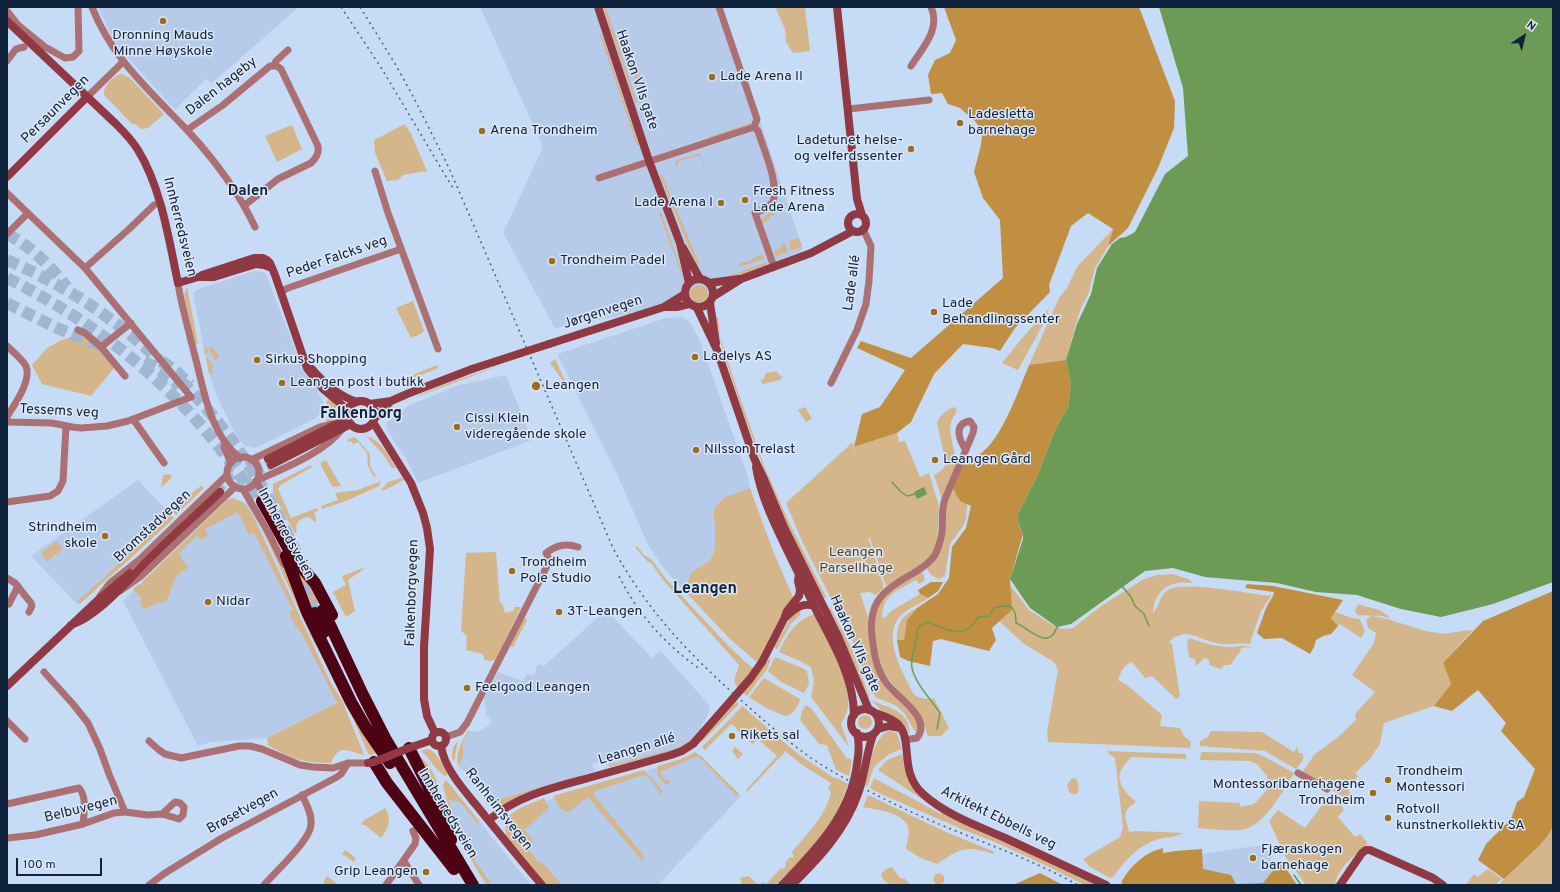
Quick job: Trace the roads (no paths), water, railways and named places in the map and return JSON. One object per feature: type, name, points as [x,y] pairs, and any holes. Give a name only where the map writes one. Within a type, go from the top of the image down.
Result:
[{"type":"highway","points":[[260,502],[293,556],[315,583],[327,605],[390,736],[393,761],[366,728],[354,708],[308,612],[287,558],[260,502]]},
{"type":"highway","points":[[319,612],[357,699],[393,761]]},
{"type":"highway","points":[[409,748],[440,810],[457,867]]},
{"type":"highway","name":"Innherredsveien","points":[[393,761],[457,867],[472,885]]},
{"type":"highway","points":[[371,763],[457,867]]},
{"type":"highway","name":"Innherredsveien","points":[[457,867],[464,885]]},
{"type":"main road","name":"Haakon VIIs gate","points":[[598,7],[649,161],[680,243],[689,283]]},
{"type":"main road","points":[[837,7],[849,109],[858,214],[866,222],[863,229],[859,232],[853,231],[849,227],[848,223],[850,217],[858,214]]},
{"type":"main road","name":"Innherredsveien","points":[[7,21],[127,136],[138,151],[147,169],[159,203],[178,283]]},
{"type":"main road","name":"Persaunvegen","points":[[7,177],[87,97]]},
{"type":"main road","name":"Lade allé","points":[[830,242],[848,223]]},
{"type":"main road","name":"Lade allé","points":[[710,283],[741,279],[774,267],[811,253],[853,231]]},
{"type":"main road","name":"Haakon VIIs gate","points":[[680,243],[700,279]]},
{"type":"main road","points":[[178,283],[198,278],[206,273],[254,258],[263,258],[270,263],[282,292],[307,368],[323,389],[342,405],[349,418],[357,428],[364,428],[391,402]]},
{"type":"main road","points":[[700,279],[710,283],[713,289],[712,300],[702,308],[693,306],[685,294],[689,283],[700,279]]},
{"type":"main road","name":"Lade allé","points":[[712,300],[741,279]]},
{"type":"main road","name":"Jørgenvegen","points":[[391,402],[407,394],[472,369],[664,306],[685,294]]},
{"type":"main road","name":"Haakon VIIs gate","points":[[712,300],[717,350]]},
{"type":"main road","name":"Jørgenvegen","points":[[664,306],[693,306]]},
{"type":"main road","name":"Haakon VIIs gate","points":[[693,306],[717,350],[754,458],[784,527],[838,636],[871,711]]},
{"type":"main road","points":[[303,357],[327,384],[348,399],[357,402]]},
{"type":"main road","points":[[269,462],[341,426],[349,418],[351,406],[357,402],[364,401],[370,404],[374,410],[374,420]]},
{"type":"main road","points":[[370,404],[391,402]]},
{"type":"main road","name":"Falkenborgvegen","points":[[374,420],[383,440],[405,472],[415,492],[427,528],[430,549],[424,647],[424,699],[427,716],[434,737]]},
{"type":"main road","name":"Falkenborgvegen","points":[[364,428],[383,440]]},
{"type":"main road","name":"Haakon VIIs gate","points":[[754,458],[758,482],[776,529],[847,676],[853,699],[854,715]]},
{"type":"main road","name":"Bromstadvegen","points":[[71,626],[81,622],[116,594],[220,492]]},
{"type":"main road","name":"Bromstadvegen","points":[[7,686],[98,600],[146,563]]},
{"type":"main road","name":"Leangen allé","points":[[489,820],[496,814],[525,797],[546,789],[671,756],[693,744],[750,679],[762,662],[790,606],[799,596],[799,575]]},
{"type":"main road","name":"Leangen allé","points":[[784,619],[793,610],[803,604],[814,606]]},
{"type":"main road","points":[[782,885],[820,845],[833,827],[843,809],[856,774],[859,741],[857,733],[852,727],[852,719],[854,715],[860,710],[871,711],[894,721],[901,728]]},
{"type":"main road","points":[[792,885],[826,850],[839,832],[858,795],[878,718],[871,711]]},
{"type":"main road","points":[[857,733],[864,736],[889,726],[901,728]]},
{"type":"main road","name":"Arkitekt Ebbells veg","points":[[901,728],[905,740],[910,776],[915,785],[930,800],[959,817],[1106,885]]},
{"type":"main road","points":[[371,763],[409,748],[442,732],[446,737],[446,741],[441,746],[435,745],[434,737]]},
{"type":"main road","name":"Ranheimsvegen","points":[[441,746],[444,757],[454,774],[542,885]]},
{"type":"main road","points":[[1340,885],[1360,856],[1364,851],[1368,850],[1373,850],[1414,871],[1433,878],[1443,885]]},
{"type":"street","points":[[7,11],[18,25],[45,48],[64,58],[73,57],[79,51],[78,7]]},
{"type":"street","points":[[92,7],[111,44],[123,62],[187,130],[215,163],[245,206],[255,227]]},
{"type":"street","points":[[718,7],[757,119],[754,127]]},
{"type":"street","points":[[911,66],[932,33],[935,18],[930,7]]},
{"type":"street","points":[[7,61],[16,48],[24,47]]},
{"type":"street","name":"Dalen hageby","points":[[187,130],[274,65],[276,61],[288,50]]},
{"type":"street","name":"Persaunvegen","points":[[87,97],[123,62]]},
{"type":"street","name":"Dalen hageby","points":[[245,206],[278,179],[311,163],[315,160],[319,151],[285,75],[281,69],[274,65]]},
{"type":"street","points":[[849,109],[929,100]]},
{"type":"street","points":[[599,178],[754,127]]},
{"type":"street","points":[[754,127],[758,131],[775,189],[773,202],[770,207],[755,213],[774,267]]},
{"type":"street","name":"Peder Falcks veg","points":[[375,171],[401,249],[438,349]]},
{"type":"street","points":[[7,193],[85,268],[131,323],[101,347]]},
{"type":"street","points":[[85,268],[154,205]]},
{"type":"street","points":[[7,234],[28,213]]},
{"type":"street","name":"Lade allé","points":[[831,383],[857,330],[866,304],[871,246],[863,229]]},
{"type":"street","name":"Peder Falcks veg","points":[[282,292],[288,288],[401,249]]},
{"type":"street","name":"Innherredsveien","points":[[178,283],[205,397],[225,443],[240,458]]},
{"type":"street","name":"Tessems veg","points":[[7,422],[52,422],[81,428],[107,426],[133,419],[191,397],[131,323]]},
{"type":"street","points":[[78,330],[85,333],[101,347],[125,376]]},
{"type":"street","points":[[7,346],[25,365],[27,373],[26,381],[7,417]]},
{"type":"street","points":[[133,419],[164,463]]},
{"type":"street","points":[[251,460],[320,427],[331,424],[341,426],[333,440],[318,450],[256,481],[250,487],[243,489],[235,487],[230,482],[227,475],[227,470],[231,463],[240,458],[251,460],[258,469],[256,481],[315,583]]},
{"type":"street","points":[[7,502],[50,496],[58,491],[63,481],[66,426]]},
{"type":"street","name":"Innherredsveien","points":[[225,443],[224,447],[231,463]]},
{"type":"street","points":[[905,740],[917,738],[922,729],[919,718],[914,711],[892,691],[879,670],[875,657],[872,636],[872,614],[879,598],[886,589],[922,568],[931,561],[936,553],[942,533],[943,505],[966,450]]},
{"type":"street","name":"Bromstadvegen","points":[[98,600],[110,583],[138,560],[227,475]]},
{"type":"street","name":"Bromstadvegen","points":[[116,594],[140,577],[235,487]]},
{"type":"street","name":"Innherredsveien","points":[[243,489],[301,594]]},
{"type":"street","points":[[446,737],[460,732],[476,708],[548,564],[548,557],[546,553],[556,546],[564,544],[578,547]]},
{"type":"street","points":[[7,578],[12,580],[18,586],[32,604],[29,612]]},
{"type":"street","points":[[9,604],[18,586]]},
{"type":"street","points":[[44,672],[88,723],[125,812]]},
{"type":"street","points":[[7,721],[25,740]]},
{"type":"street","points":[[149,741],[158,750],[181,758],[239,746],[250,746],[262,749],[307,767],[333,768],[348,763],[371,763]]},
{"type":"street","name":"Brøsetvegen","points":[[149,885],[197,853],[337,777],[341,774],[348,763]]},
{"type":"street","points":[[1298,773],[1326,789]]},
{"type":"street","points":[[7,804],[79,788],[84,802],[83,824]]},
{"type":"street","points":[[264,885],[299,847],[310,832],[312,823],[311,818],[302,795]]},
{"type":"street","name":"Belbuvegen","points":[[7,838],[35,835],[83,824],[107,815],[125,812],[148,815],[162,814]]},
{"type":"street","points":[[386,885],[417,841],[413,831]]},
{"type":"street","points":[[404,861],[419,885]]},
{"type":"waterway","points":[[892,482],[907,496],[915,494]]},
{"type":"waterway","points":[[1122,586],[1131,597],[1135,606],[1144,614],[1149,626]]},
{"type":"waterway","points":[[937,729],[940,713],[920,686],[912,668],[912,658],[917,631],[921,625],[928,622],[955,632],[961,631],[967,629],[978,617],[989,616],[994,608],[1008,606],[1015,612],[1016,623],[1038,636],[1049,638],[1057,627]]},
{"type":"waterway","points":[[1294,875],[1301,885]]},
{"type":"tunnel","points":[[7,234],[40,257],[67,287]]},
{"type":"tunnel","points":[[7,260],[28,269],[88,303],[125,330],[159,360]]},
{"type":"tunnel","points":[[7,278],[47,299],[84,323],[120,349],[153,377],[185,407],[214,440],[241,476],[265,514]]},
{"type":"tunnel","points":[[7,303],[57,328],[104,347]]},
{"type":"tunnel","points":[[161,361],[177,372],[190,385]]},
{"type":"tunnel","points":[[144,362],[154,366],[180,386]]},
{"type":"tunnel","points":[[181,381],[216,419],[246,461],[273,506],[296,552]]},
{"type":"tunnel","points":[[253,465],[268,459]]},
{"type":"tunnel","points":[[242,460],[251,464],[255,473],[251,482],[242,486],[233,482],[229,473],[233,464],[242,460]]},
{"type":"tunnel","points":[[256,472],[271,465]]},
{"type":"tunnel","points":[[220,492],[221,487],[230,477]]},
{"type":"tunnel","points":[[302,586],[315,613]]},
{"type":"railway","points":[[341,7],[382,69],[454,190]]},
{"type":"railway","points":[[360,7],[413,96],[449,168],[613,548],[625,569],[652,609],[667,627],[716,678],[772,727],[811,758],[858,786],[907,810],[1036,864],[1078,885]]},
{"type":"railway","points":[[619,576],[635,604],[654,628],[676,650],[701,670]]},
{"type":"place","name":"Dronning Mauds Minne Høyskole","points":[[163,21]]},
{"type":"place","name":"Lade Arena II","points":[[712,77]]},
{"type":"place","name":"Ladesletta barnehage","points":[[960,123]]},
{"type":"place","name":"Arena Trondheim","points":[[482,131]]},
{"type":"place","name":"Ladetunet helse- og velferdssenter","points":[[911,149]]},
{"type":"place","name":"Fresh Fitness Lade Arena","points":[[745,200]]},
{"type":"place","name":"Lade Arena I","points":[[721,203]]},
{"type":"place","name":"Trondheim Padel","points":[[552,261]]},
{"type":"place","name":"Lade Behandlingssenter","points":[[934,312]]},
{"type":"place","name":"Ladelys AS","points":[[695,357]]},
{"type":"place","name":"Sirkus Shopping","points":[[257,360]]},
{"type":"place","name":"Leangen post i butikk","points":[[282,383]]},
{"type":"place","name":"Leangen","points":[[536,386]]},
{"type":"place","name":"Cissi Klein videregående skole","points":[[457,427]]},
{"type":"place","name":"Nilsson Trelast","points":[[696,450]]},
{"type":"place","name":"Leangen Gård","points":[[935,460]]},
{"type":"place","name":"Strindheim skole","points":[[105,536]]},
{"type":"place","name":"Trondheim Pole Studio","points":[[512,571]]},
{"type":"place","name":"Nidar","points":[[208,602]]},
{"type":"place","name":"3T-Leangen","points":[[559,612]]},
{"type":"place","name":"Feelgood Leangen","points":[[467,688]]},
{"type":"place","name":"Rikets sal","points":[[732,736]]},
{"type":"place","name":"Trondheim Montessori","points":[[1388,780]]},
{"type":"place","name":"Montessoribarnehagene Trondheim","points":[[1373,793]]},
{"type":"place","name":"Rotvoll kunstnerkollektiv SA","points":[[1388,818]]},
{"type":"place","name":"Fjæraskogen barnehage","points":[[1253,858]]},
{"type":"place","name":"Grip Leangen","points":[[426,872]]},
{"type":"district","name":"Dalen","points":[[248,192]]},
{"type":"district","name":"Falkenborg","points":[[361,415]]},
{"type":"district","name":"Leangen","points":[[705,590]]},
{"type":"park label","name":"Leangen Parsellhage","points":[[856,562]]}]
